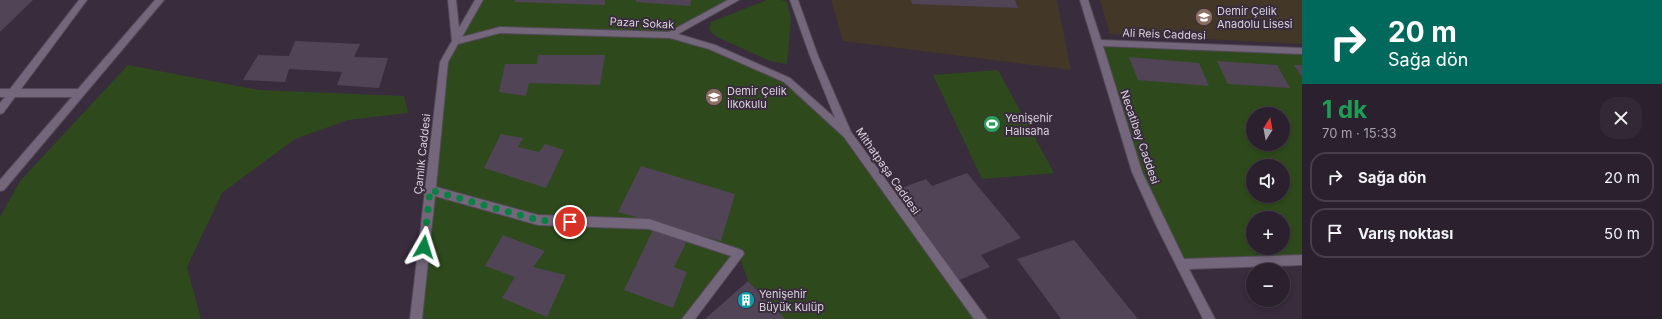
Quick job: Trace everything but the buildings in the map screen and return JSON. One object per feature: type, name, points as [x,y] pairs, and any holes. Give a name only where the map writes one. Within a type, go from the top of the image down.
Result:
[{"type":"street","points":[[0,110],[83,0]]},
{"type":"street","points":[[0,188],[160,0]]},
{"type":"street","points":[[452,0],[456,42]]},
{"type":"street","name":"Çamlık Caddesi","points":[[416,319],[444,62],[479,0]]},
{"type":"street","points":[[670,35],[735,0]]},
{"type":"street","name":"Mithatpaşa Caddesi","points":[[794,0],[814,56],[847,134],[981,319]]},
{"type":"street","name":"Necatibey Caddesi","points":[[1084,0],[1137,172],[1209,319]]},
{"type":"street","name":"Pazar Sokak","points":[[456,42],[500,30],[670,35],[712,47],[787,80],[847,134]]},
{"type":"street","name":"Ali Reis Caddesi","points":[[1096,43],[1302,51]]},
{"type":"street","points":[[0,93],[81,93]]},
{"type":"street","points":[[430,190],[538,220],[650,224],[739,254],[688,319]]},
{"type":"street","points":[[1181,264],[1302,260]]},
{"type":"shaded area","points":[[831,0],[1057,0],[1071,70],[843,41]]},
{"type":"shaded area","name":"Demir Çelik Anadolu Lisesi","points":[[1100,0],[1302,0],[1302,44],[1110,34]]},
{"type":"green space","points":[[479,0],[735,0],[671,34],[712,47],[787,80],[847,134],[981,319],[785,319],[748,281],[739,255],[688,319],[416,319],[444,62]]},
{"type":"green space","points":[[767,0],[781,0],[787,2],[791,18],[787,64],[770,61],[719,38],[709,29],[711,22]]},
{"type":"green space","points":[[1096,43],[1302,51],[1302,260],[1181,264],[1160,222]]},
{"type":"green space","points":[[128,65],[259,90],[404,96],[408,113],[348,120],[295,139],[222,193],[187,267],[201,319],[0,319],[0,217],[20,181]]},
{"type":"green space","name":"Yenişehir Halısaha","points":[[998,70],[1054,173],[982,179],[933,75]]},
{"type":"place","name":"Demir Çelik Anadolu Lisesi","points":[[1204,17]]},
{"type":"place","name":"Demir Çelik İlkokulu","points":[[714,97]]},
{"type":"place","name":"Yenişehir Halısaha","points":[[992,124]]},
{"type":"place","name":"Yenişehir Büyük Kulüp","points":[[746,300]]},
{"type":"route","points":[[424,247],[430,190],[538,220],[570,222]]}]
